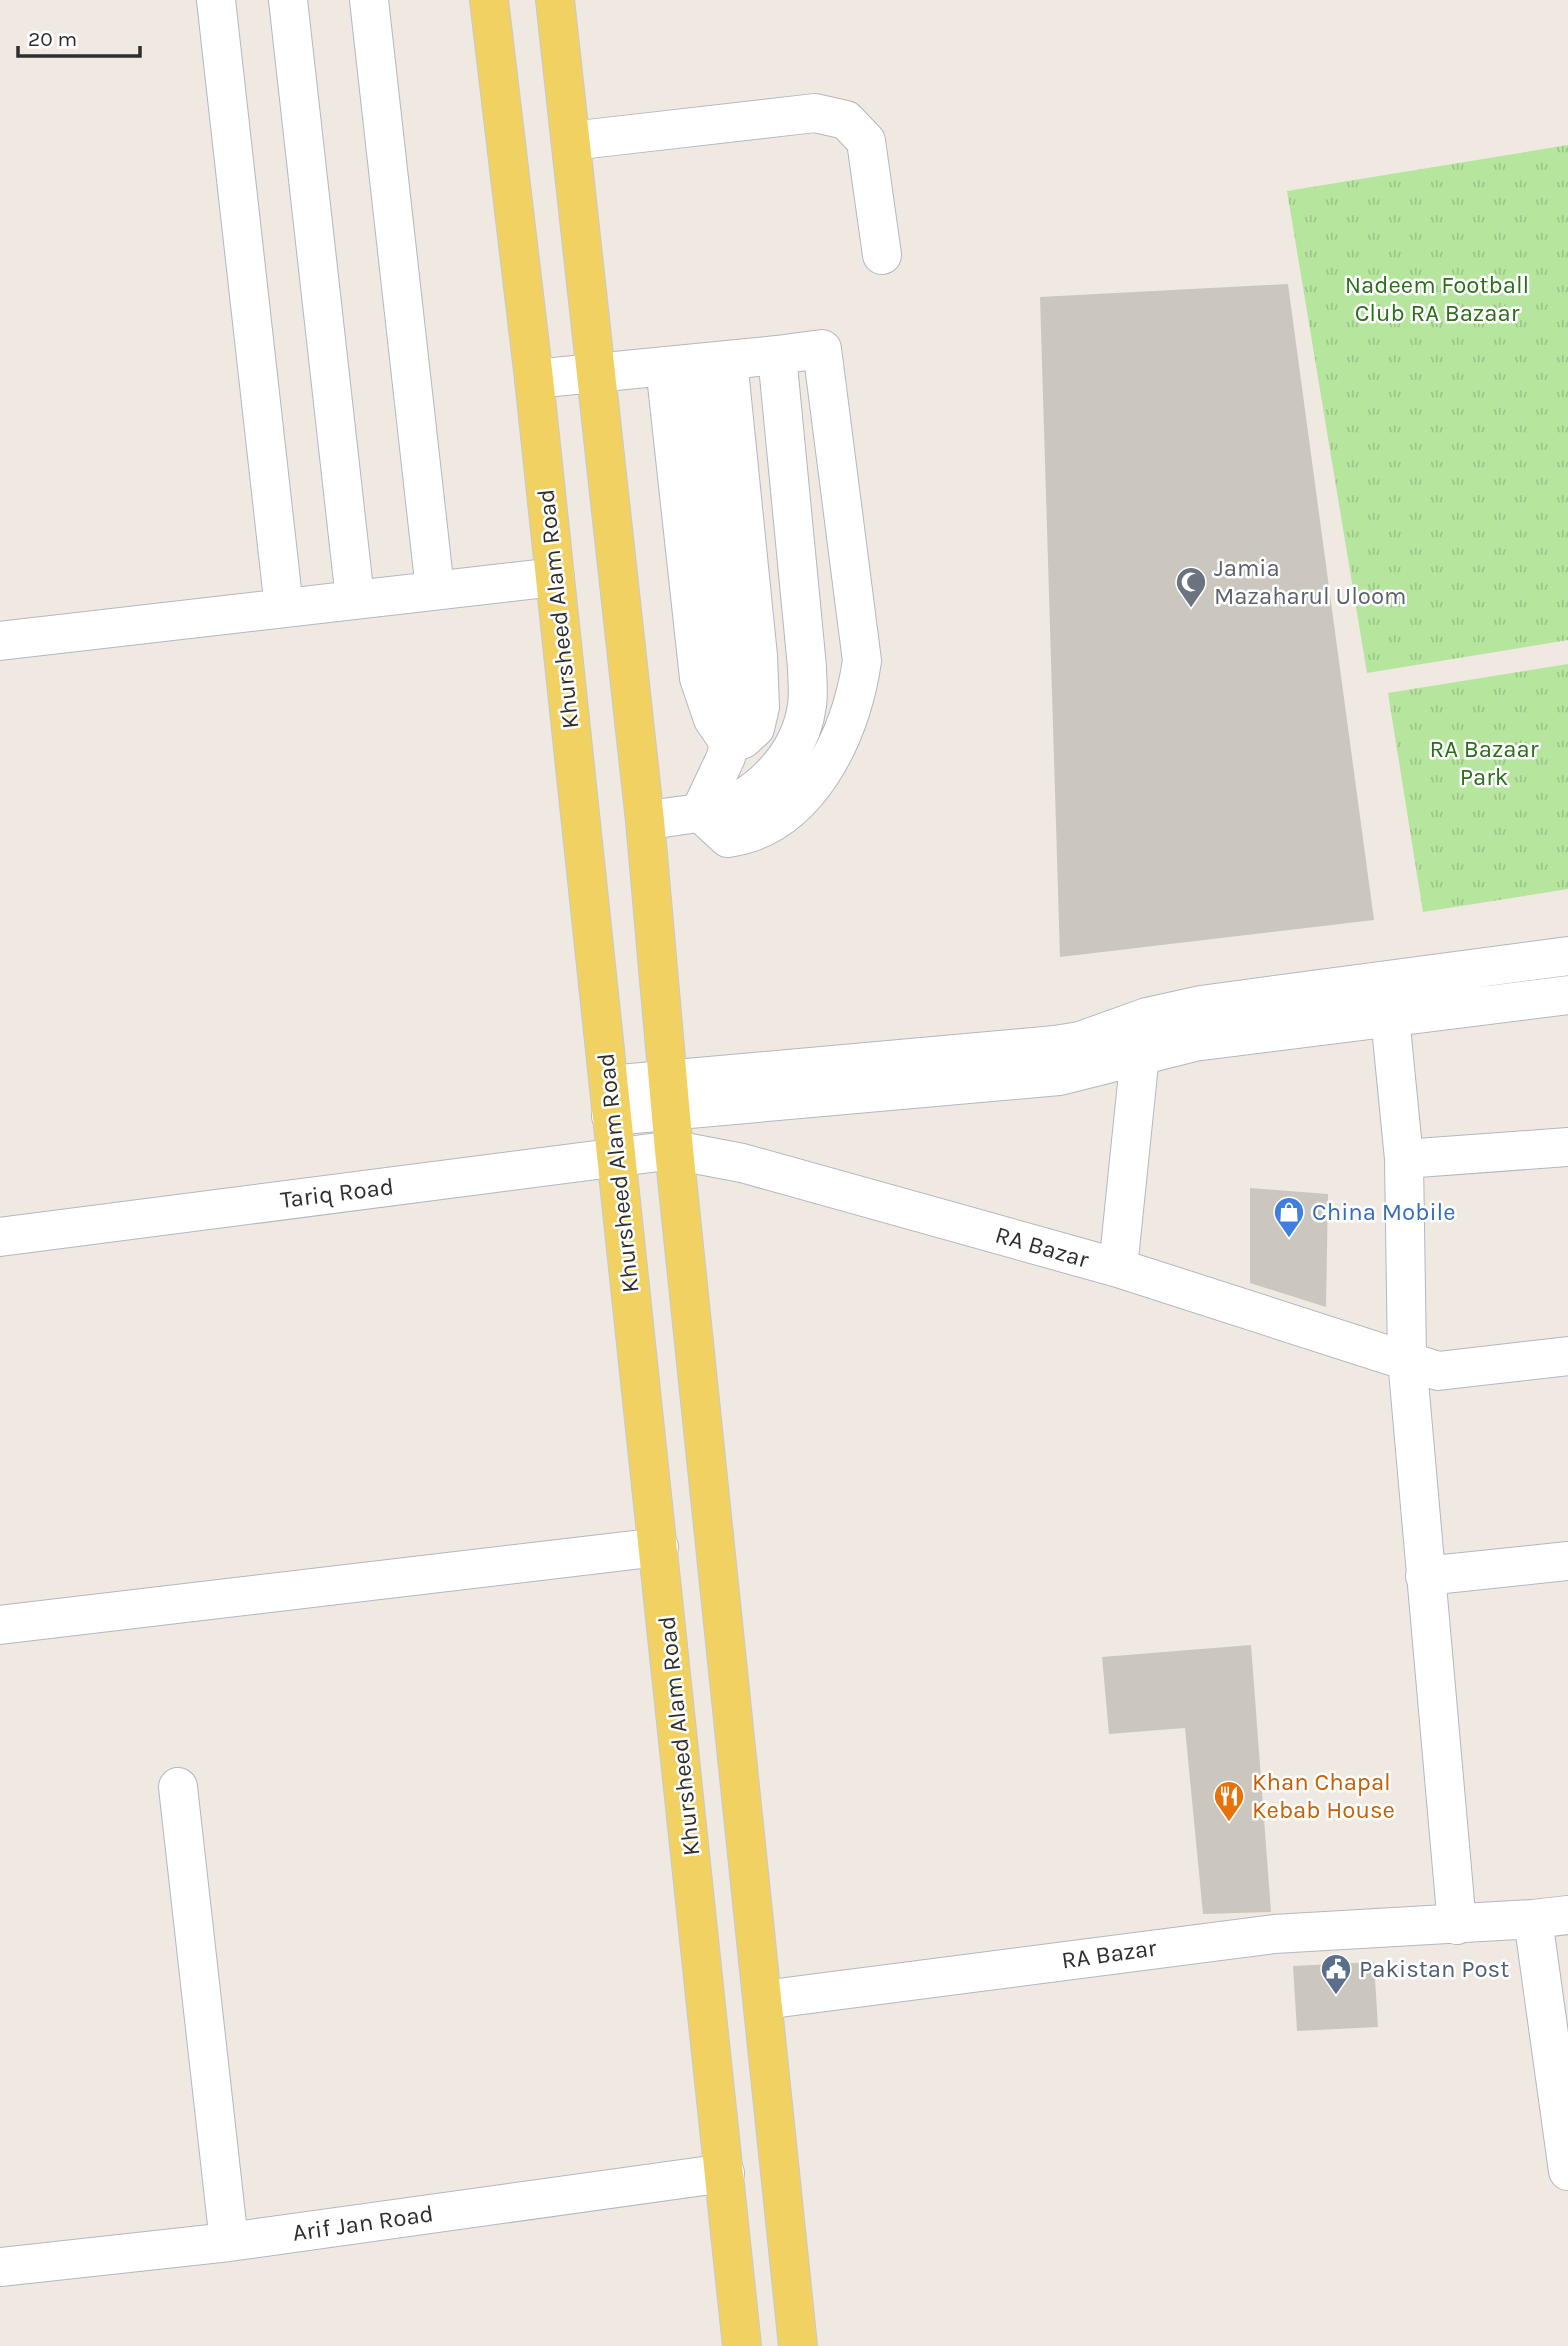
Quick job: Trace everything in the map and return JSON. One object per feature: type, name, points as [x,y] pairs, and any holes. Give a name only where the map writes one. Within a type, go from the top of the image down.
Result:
[{"type":"main road","name":"Khursheed Alam Road","points":[[489,0],[534,379],[742,2346]]},
{"type":"main road","points":[[555,0],[645,821],[668,1095],[798,2346]]},
{"type":"street","points":[[216,0],[284,608]]},
{"type":"street","points":[[288,0],[355,600]]},
{"type":"street","points":[[369,0],[435,590]]},
{"type":"street","points":[[571,141],[815,113],[846,120],[866,141],[882,255]]},
{"type":"street","points":[[534,379],[822,349],[862,661],[859,683],[851,713],[834,751],[810,788],[791,807],[753,833],[728,838],[700,812]]},
{"type":"street","points":[[645,821],[732,804],[774,774],[794,746],[807,706],[796,541],[777,355]]},
{"type":"street","points":[[697,363],[699,678],[713,719],[730,744]]},
{"type":"street","points":[[697,363],[758,656],[761,707],[755,728],[743,739],[730,744],[718,777],[700,812]]},
{"type":"street","points":[[0,641],[555,577]]},
{"type":"street","points":[[610,1101],[1055,1045],[1080,1041],[1147,1017],[1201,1005],[1568,956]]},
{"type":"street","points":[[668,1095],[1059,1076],[1100,1068],[1140,1054],[1194,1042],[1568,995]]},
{"type":"street","points":[[1390,1017],[1404,1159],[1407,1359],[1457,1925]]},
{"type":"street","points":[[1118,1268],[1140,1054]]},
{"type":"street","points":[[1404,1159],[1568,1147]]},
{"type":"street","name":"RA Bazar","points":[[674,1150],[742,1163],[1118,1268],[1438,1371],[1568,1356]]},
{"type":"street","name":"Tariq Road","points":[[0,1237],[674,1150]]},
{"type":"street","points":[[0,1625],[659,1547]]},
{"type":"street","points":[[1426,1576],[1568,1562]]},
{"type":"street","points":[[178,1787],[229,2242]]},
{"type":"street","points":[[1551,1917],[1568,2170]]},
{"type":"street","name":"RA Bazar","points":[[764,2000],[1262,1936],[1551,1917]]},
{"type":"street","name":"Arif Jan Road","points":[[0,2267],[229,2242],[725,2173]]},
{"type":"green space","name":"Nadeem Football Club RA Bazaar","points":[[1568,145],[1568,640],[1367,673],[1287,191]]},
{"type":"green space","name":"RA Bazaar Park","points":[[1568,664],[1568,889],[1423,912],[1388,693]]},
{"type":"building","name":"Jamia Mazaharul Uloom","points":[[1288,284],[1374,920],[1060,957],[1040,297]]},
{"type":"building","name":"China Mobile","points":[[1250,1188],[1328,1194],[1326,1307],[1250,1283]]},
{"type":"building","name":"Khan Chapal Kebab House","points":[[1251,1645],[1271,1912],[1203,1914],[1185,1728],[1109,1734],[1102,1657]]},
{"type":"building","name":"Pakistan Post","points":[[1374,1962],[1378,2027],[1297,2031],[1293,1966]]},
{"type":"place","name":"Jamia Mazaharul Uloom","points":[[1191,609]]},
{"type":"place","name":"China Mobile","points":[[1289,1239]]},
{"type":"place","name":"Khan Chapal Kebab House","points":[[1229,1823]]},
{"type":"place","name":"Pakistan Post","points":[[1336,1996]]}]
